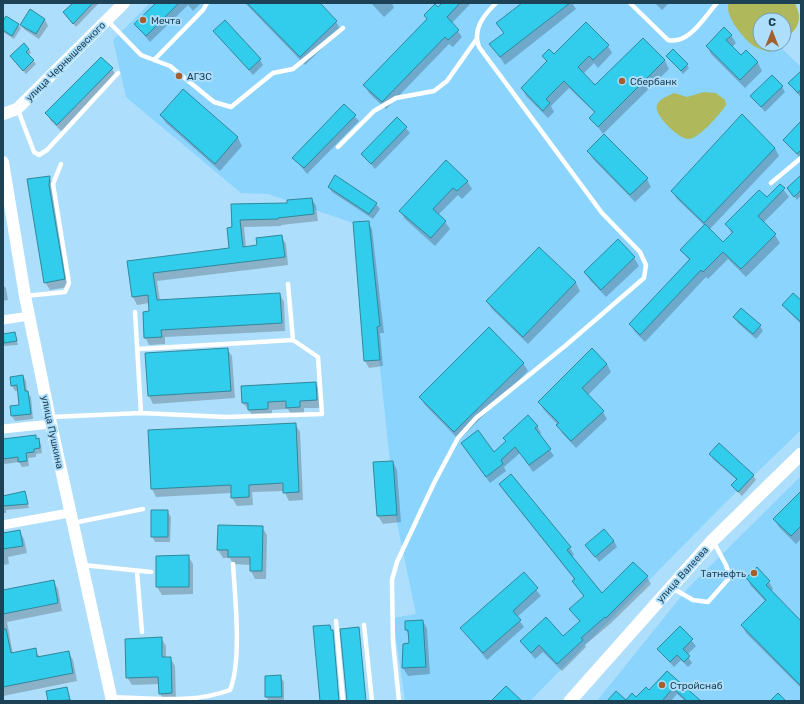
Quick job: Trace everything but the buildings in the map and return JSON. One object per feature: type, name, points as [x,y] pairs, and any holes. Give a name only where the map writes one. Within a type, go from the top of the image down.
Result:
[{"type":"main road","name":"улица Валеева","points":[[570,701],[712,541],[801,454]]},
{"type":"street","name":"улица Чернышевского","points":[[3,114],[17,109],[124,3]]},
{"type":"street","name":"улица Пушкина","points":[[3,162],[8,216],[50,421],[112,699]]},
{"type":"street","points":[[3,320],[29,316]]},
{"type":"street","points":[[3,429],[50,421]]},
{"type":"street","points":[[3,524],[71,518]]},
{"type":"lane","points":[[154,60],[203,10],[207,3]]},
{"type":"lane","points":[[338,148],[374,111],[396,98],[434,91],[447,81],[476,40],[480,24],[496,3]]},
{"type":"lane","points":[[630,3],[668,40],[675,42],[688,36],[716,3]]},
{"type":"lane","points":[[107,20],[141,55],[170,66],[214,102],[231,107],[273,73],[293,69],[343,28]]},
{"type":"lane","points":[[399,701],[393,642],[392,580],[397,562],[434,483],[458,438],[476,418],[565,346],[644,278],[646,265],[640,252],[597,206],[479,47],[476,40]]},
{"type":"lane","points":[[17,109],[34,152],[38,155],[47,150],[118,73]]},
{"type":"lane","points":[[771,183],[801,158]]},
{"type":"lane","points":[[25,296],[66,292],[69,283],[53,184],[61,164]]},
{"type":"lane","points":[[288,284],[293,340]]},
{"type":"lane","points":[[135,312],[142,413]]},
{"type":"lane","points":[[50,421],[142,413],[226,417],[322,414],[318,357],[293,340],[138,349]]},
{"type":"lane","points":[[71,518],[143,509]]},
{"type":"lane","points":[[670,587],[693,600],[708,602],[730,577],[726,565],[712,541]]},
{"type":"lane","points":[[81,564],[137,572],[150,572]]},
{"type":"lane","points":[[112,699],[190,700],[216,696],[230,690],[234,680],[235,663],[236,616],[233,564]]},
{"type":"lane","points":[[137,572],[142,632]]},
{"type":"lane","points":[[336,621],[343,701]]},
{"type":"lane","points":[[364,625],[372,701]]},
{"type":"shaded area","points":[[150,3],[735,3],[752,31],[752,52],[785,52],[801,67],[801,430],[725,503],[530,701],[405,701],[393,618],[416,614],[396,518],[365,227],[268,194],[241,193],[126,97],[113,40]]},
{"type":"shaded area","points":[[801,476],[801,701],[597,701],[688,588]]},
{"type":"green space","points":[[729,3],[795,3],[798,10],[799,20],[796,28],[792,32],[792,12],[752,12],[752,44],[736,27],[729,14]]},
{"type":"green space","points":[[704,92],[716,93],[725,100],[726,105],[703,131],[692,138],[684,138],[673,131],[659,115],[657,105],[660,101],[674,93],[687,97]]},
{"type":"place","name":"Мечта","points":[[143,20]]},
{"type":"place","name":"АГЗС","points":[[179,76]]},
{"type":"place","name":"Сбербанк","points":[[622,81]]},
{"type":"place","name":"Татнефть","points":[[754,573]]},
{"type":"place","name":"Стройснаб","points":[[662,685]]}]
